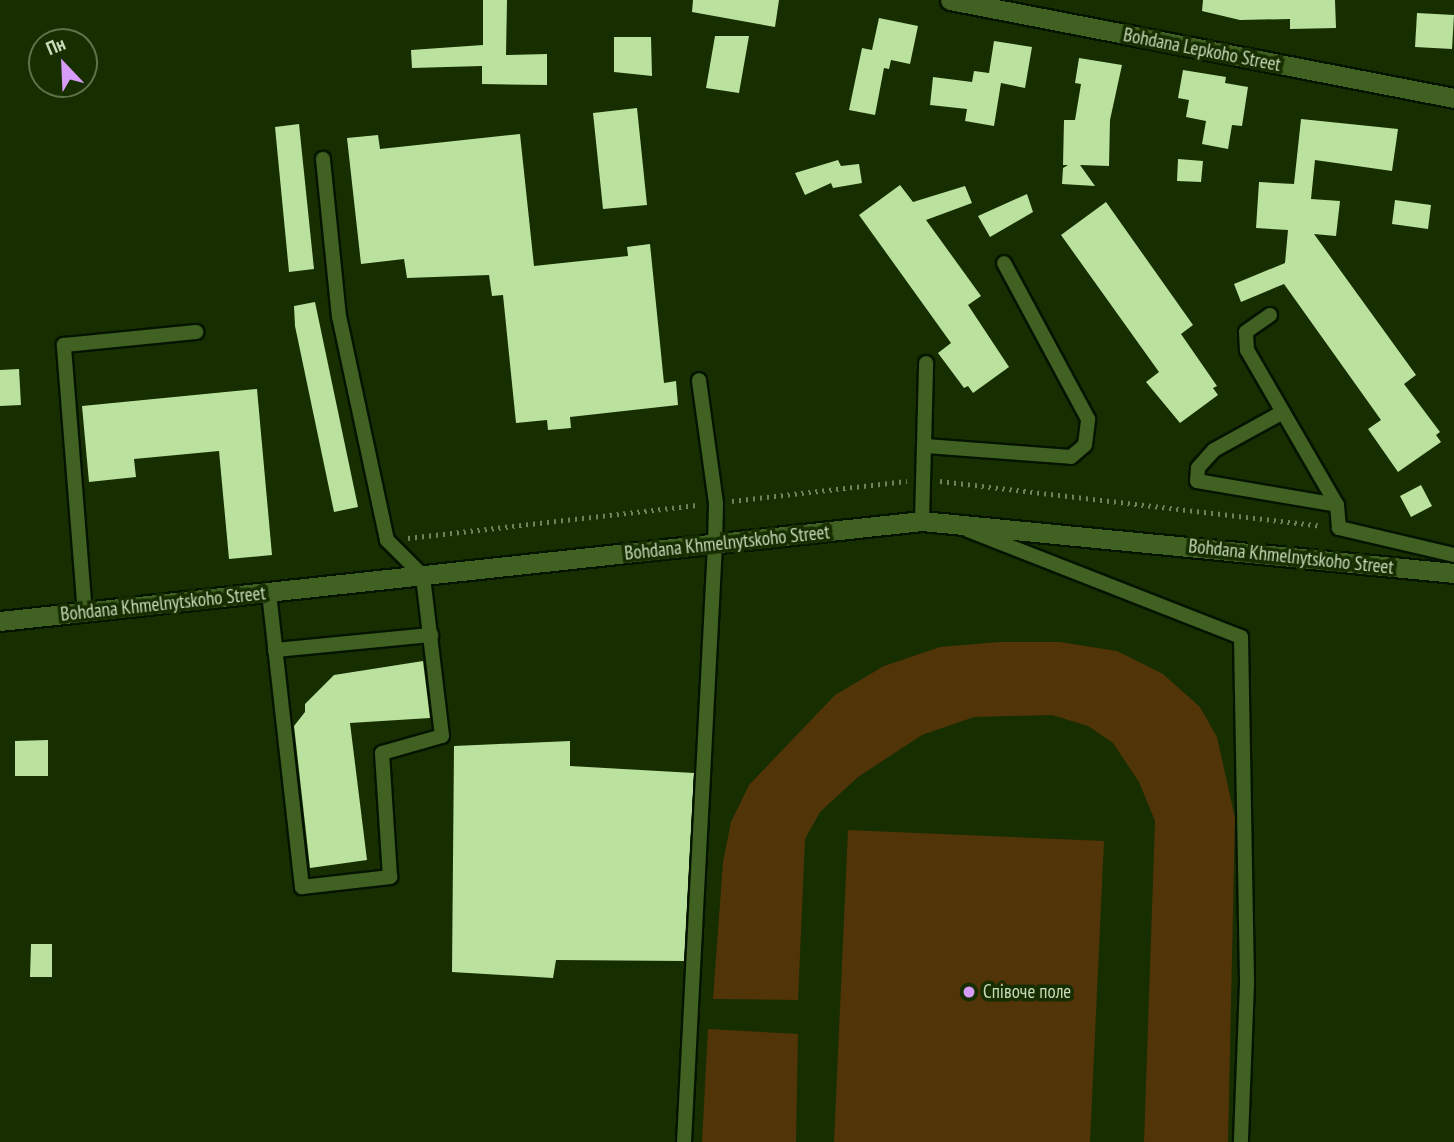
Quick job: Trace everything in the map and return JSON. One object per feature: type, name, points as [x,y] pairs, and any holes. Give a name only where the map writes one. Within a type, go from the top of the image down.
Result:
[{"type":"street","name":"Bohdana Lepkoho Street","points":[[950,0],[1454,98]]},
{"type":"street","name":"Bohdana Khmelnytskoho Street","points":[[0,621],[85,614],[922,521],[1454,573]]},
{"type":"lane","points":[[269,593],[302,887],[390,877],[382,752],[442,736],[423,576],[387,540],[339,317],[323,159]]},
{"type":"lane","points":[[926,446],[1071,457],[1085,444],[1088,419],[1004,263]]},
{"type":"lane","points":[[1270,315],[1253,325],[1244,340],[1337,505],[1339,528],[1454,555]]},
{"type":"lane","points":[[85,614],[64,345],[196,332]]},
{"type":"lane","points":[[922,521],[926,446],[926,363]]},
{"type":"lane","points":[[684,1142],[716,503],[699,380]]},
{"type":"lane","points":[[1283,412],[1213,450],[1198,468],[1197,481],[1337,505]]},
{"type":"lane","points":[[950,523],[1241,637],[1247,983],[1241,1142]]},
{"type":"lane","points":[[275,650],[431,635]]},
{"type":"shaded area","points":[[999,642],[1060,642],[1117,651],[1163,674],[1200,707],[1217,737],[1235,818],[1228,1142],[1144,1142],[1155,821],[1139,782],[1113,743],[1088,726],[1052,715],[974,717],[922,735],[858,777],[820,812],[805,839],[798,1000],[713,999],[723,862],[731,822],[749,785],[835,695],[884,666],[940,647]]},
{"type":"shaded area","name":"Співоче поле","points":[[848,830],[1104,841],[1090,1142],[834,1142]]},
{"type":"shaded area","points":[[708,1029],[798,1034],[796,1142],[702,1142]]},
{"type":"building","points":[[483,0],[507,0],[506,55],[547,54],[547,85],[482,84],[482,66],[412,68],[411,50],[483,45]]},
{"type":"building","points":[[693,0],[779,0],[775,27],[692,12]]},
{"type":"building","points":[[1203,0],[1335,0],[1336,28],[1290,29],[1290,19],[1240,20],[1202,11]]},
{"type":"building","points":[[1417,13],[1454,15],[1452,49],[1415,47]]},
{"type":"building","points":[[879,18],[918,26],[910,64],[891,60],[889,69],[884,68],[875,115],[849,110],[862,48],[872,50]]},
{"type":"building","points":[[715,36],[749,36],[739,93],[706,88]]},
{"type":"building","points":[[614,37],[651,37],[652,76],[614,72]]},
{"type":"building","points":[[994,41],[1032,47],[1025,88],[1001,83],[994,126],[965,121],[967,109],[930,105],[933,77],[972,82],[974,71],[989,73]]},
{"type":"building","points":[[1079,58],[1122,65],[1110,120],[1109,166],[1080,165],[1095,186],[1062,184],[1063,168],[1068,165],[1063,165],[1064,120],[1075,120],[1081,84],[1075,83]]},
{"type":"building","points":[[1183,70],[1226,77],[1225,83],[1248,87],[1242,126],[1232,125],[1228,149],[1202,144],[1206,121],[1186,117],[1189,100],[1178,98]]},
{"type":"building","points":[[637,108],[647,205],[603,209],[593,113]]},
{"type":"building","points":[[1301,119],[1398,129],[1392,171],[1315,160],[1311,199],[1340,201],[1336,236],[1314,234],[1416,375],[1404,384],[1440,432],[1436,435],[1441,442],[1398,472],[1368,429],[1381,420],[1284,284],[1241,302],[1234,284],[1285,263],[1288,230],[1256,228],[1259,182],[1294,184]]},
{"type":"building","points":[[299,124],[314,269],[289,272],[275,127]]},
{"type":"building","points":[[520,134],[534,266],[628,256],[627,247],[650,244],[664,383],[676,381],[678,405],[570,417],[571,428],[548,430],[547,420],[516,423],[503,295],[492,296],[489,275],[407,278],[404,259],[361,264],[347,138],[378,135],[380,149]]},
{"type":"building","points":[[1178,159],[1203,161],[1201,182],[1177,181]]},
{"type":"building","points":[[838,160],[841,166],[859,164],[862,183],[833,188],[831,183],[805,195],[795,173]]},
{"type":"building","points":[[900,185],[913,202],[965,186],[972,203],[926,220],[981,296],[968,305],[1009,367],[973,393],[968,386],[964,388],[938,353],[951,343],[859,215]]},
{"type":"building","points":[[1027,194],[1033,212],[990,237],[978,216]]},
{"type":"building","points":[[1395,200],[1431,205],[1428,229],[1392,224]]},
{"type":"building","points":[[1106,202],[1193,325],[1181,334],[1217,386],[1213,388],[1218,395],[1180,423],[1146,382],[1159,372],[1061,235]]},
{"type":"building","points":[[315,302],[358,507],[334,512],[295,326],[294,306]]},
{"type":"building","points":[[19,369],[21,405],[0,406],[0,370]]},
{"type":"building","points":[[257,389],[272,555],[229,559],[219,451],[134,459],[136,477],[89,482],[82,406]]},
{"type":"building","points":[[1421,485],[1432,506],[1411,517],[1400,496]]},
{"type":"building","points":[[423,661],[430,718],[350,723],[367,860],[310,868],[294,726],[305,712],[305,704],[334,675]]},
{"type":"building","points":[[48,740],[48,776],[15,776],[15,741]]},
{"type":"building","points":[[570,741],[570,766],[694,773],[684,961],[556,960],[553,978],[452,972],[454,746]]},
{"type":"building","points":[[31,944],[52,944],[52,977],[30,977]]},
{"type":"place","name":"Співоче поле","points":[[969,992]]}]
